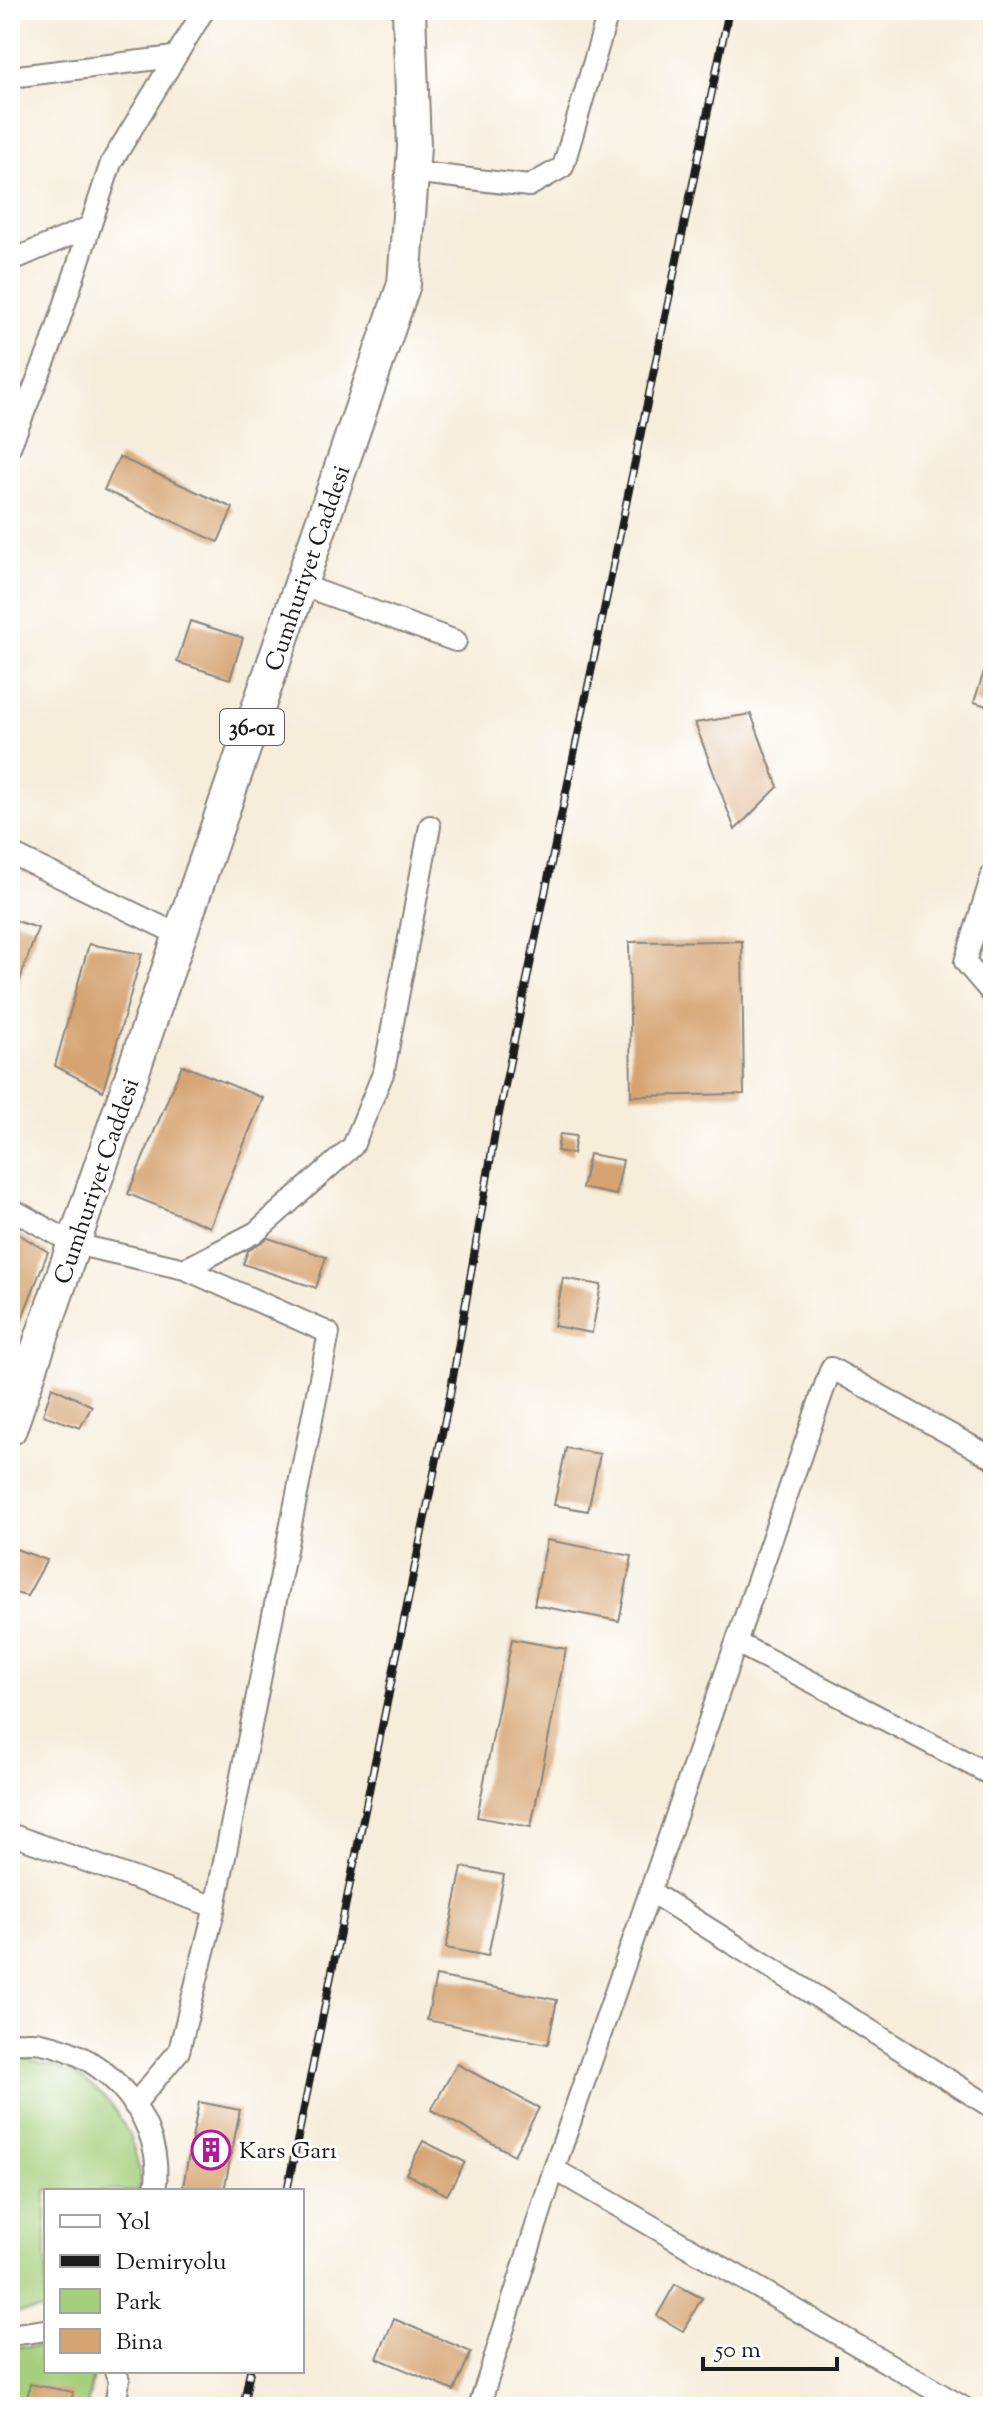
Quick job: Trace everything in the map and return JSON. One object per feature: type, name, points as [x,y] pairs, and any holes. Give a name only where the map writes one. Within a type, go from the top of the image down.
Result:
[{"type":"main road","name":"Cumhuriyet Caddesi","points":[[10,1429],[404,284],[412,172],[409,10]]},
{"type":"street","points":[[10,447],[52,343],[87,228],[111,163],[204,10]]},
{"type":"street","points":[[412,172],[529,186],[563,167],[609,10]]},
{"type":"street","points":[[10,77],[174,57]]},
{"type":"street","points":[[12,254],[87,228]]},
{"type":"street","points":[[301,585],[456,641]]},
{"type":"street","points":[[185,1269],[256,1232],[353,1146],[384,1071],[430,826]]},
{"type":"street","points":[[10,853],[181,936]]},
{"type":"street","points":[[993,872],[965,962],[993,995]]},
{"type":"street","points":[[10,1208],[74,1244],[185,1269],[329,1333],[215,1907],[179,2051],[134,2105]]},
{"type":"street","points":[[479,2407],[554,2169],[831,1368],[993,1458]]},
{"type":"street","points":[[737,1643],[993,1776]]},
{"type":"street","points":[[10,1834],[215,1907]]},
{"type":"street","points":[[651,1892],[993,2108]]},
{"type":"street","points":[[10,2042],[41,2043],[81,2055],[121,2085],[149,2127],[158,2175],[155,2189]]},
{"type":"street","points":[[554,2169],[963,2407]]},
{"type":"street","points":[[10,2335],[44,2330]]},
{"type":"street","points":[[115,2407],[119,2380],[116,2373]]},
{"type":"green space","points":[[10,2058],[18,2058],[63,2069],[100,2093],[125,2127],[133,2147],[140,2189],[44,2189],[44,2310],[10,2314]]},
{"type":"green space","points":[[44,2346],[44,2373],[94,2373],[87,2407],[10,2407],[10,2348]]},
{"type":"building","points":[[119,457],[233,508],[218,542],[104,490]]},
{"type":"building","points":[[190,621],[243,638],[230,679],[177,662]]},
{"type":"building","points":[[990,653],[993,653],[993,708],[974,702]]},
{"type":"building","points":[[751,714],[778,787],[735,830],[695,723]]},
{"type":"building","points":[[10,919],[38,928],[12,1002],[10,1001]]},
{"type":"building","points":[[742,941],[744,1094],[631,1096],[629,942]]},
{"type":"building","points":[[89,944],[142,954],[103,1091],[55,1066]]},
{"type":"building","points":[[182,1065],[263,1098],[210,1227],[128,1194]]},
{"type":"building","points":[[560,1134],[576,1136],[573,1154],[557,1151]]},
{"type":"building","points":[[589,1154],[623,1160],[616,1195],[582,1188]]},
{"type":"building","points":[[10,1229],[48,1252],[11,1346],[10,1346]]},
{"type":"building","points":[[268,1238],[326,1257],[316,1288],[243,1264],[248,1251]]},
{"type":"building","points":[[563,1278],[601,1285],[592,1333],[554,1326]]},
{"type":"building","points":[[52,1387],[92,1406],[80,1428],[43,1415]]},
{"type":"building","points":[[566,1448],[600,1454],[588,1511],[554,1505]]},
{"type":"building","points":[[547,1540],[632,1556],[619,1621],[534,1605]]},
{"type":"building","points":[[10,1547],[47,1560],[27,1596],[10,1592]]},
{"type":"building","points":[[512,1639],[566,1649],[531,1827],[477,1817]]},
{"type":"building","points":[[462,1867],[504,1875],[488,1956],[446,1948]]},
{"type":"building","points":[[436,1976],[557,2000],[548,2044],[427,2020]]},
{"type":"building","points":[[457,2064],[539,2108],[514,2155],[431,2110]]},
{"type":"building","name":"Kars Garı","points":[[199,2102],[240,2110],[224,2189],[182,2189]]},
{"type":"building","points":[[423,2141],[465,2162],[447,2195],[406,2174]]},
{"type":"building","points":[[675,2284],[702,2298],[683,2331],[657,2316]]},
{"type":"building","points":[[394,2319],[471,2352],[454,2391],[377,2358]]},
{"type":"building","points":[[30,2384],[73,2392],[70,2407],[30,2407],[31,2401],[27,2400]]},
{"type":"railway","points":[[287,2189],[450,1395],[495,1133],[729,10]]},
{"type":"railway","points":[[243,2407],[250,2373]]},
{"type":"place","name":"Kars Garı","points":[[211,2150]]}]
